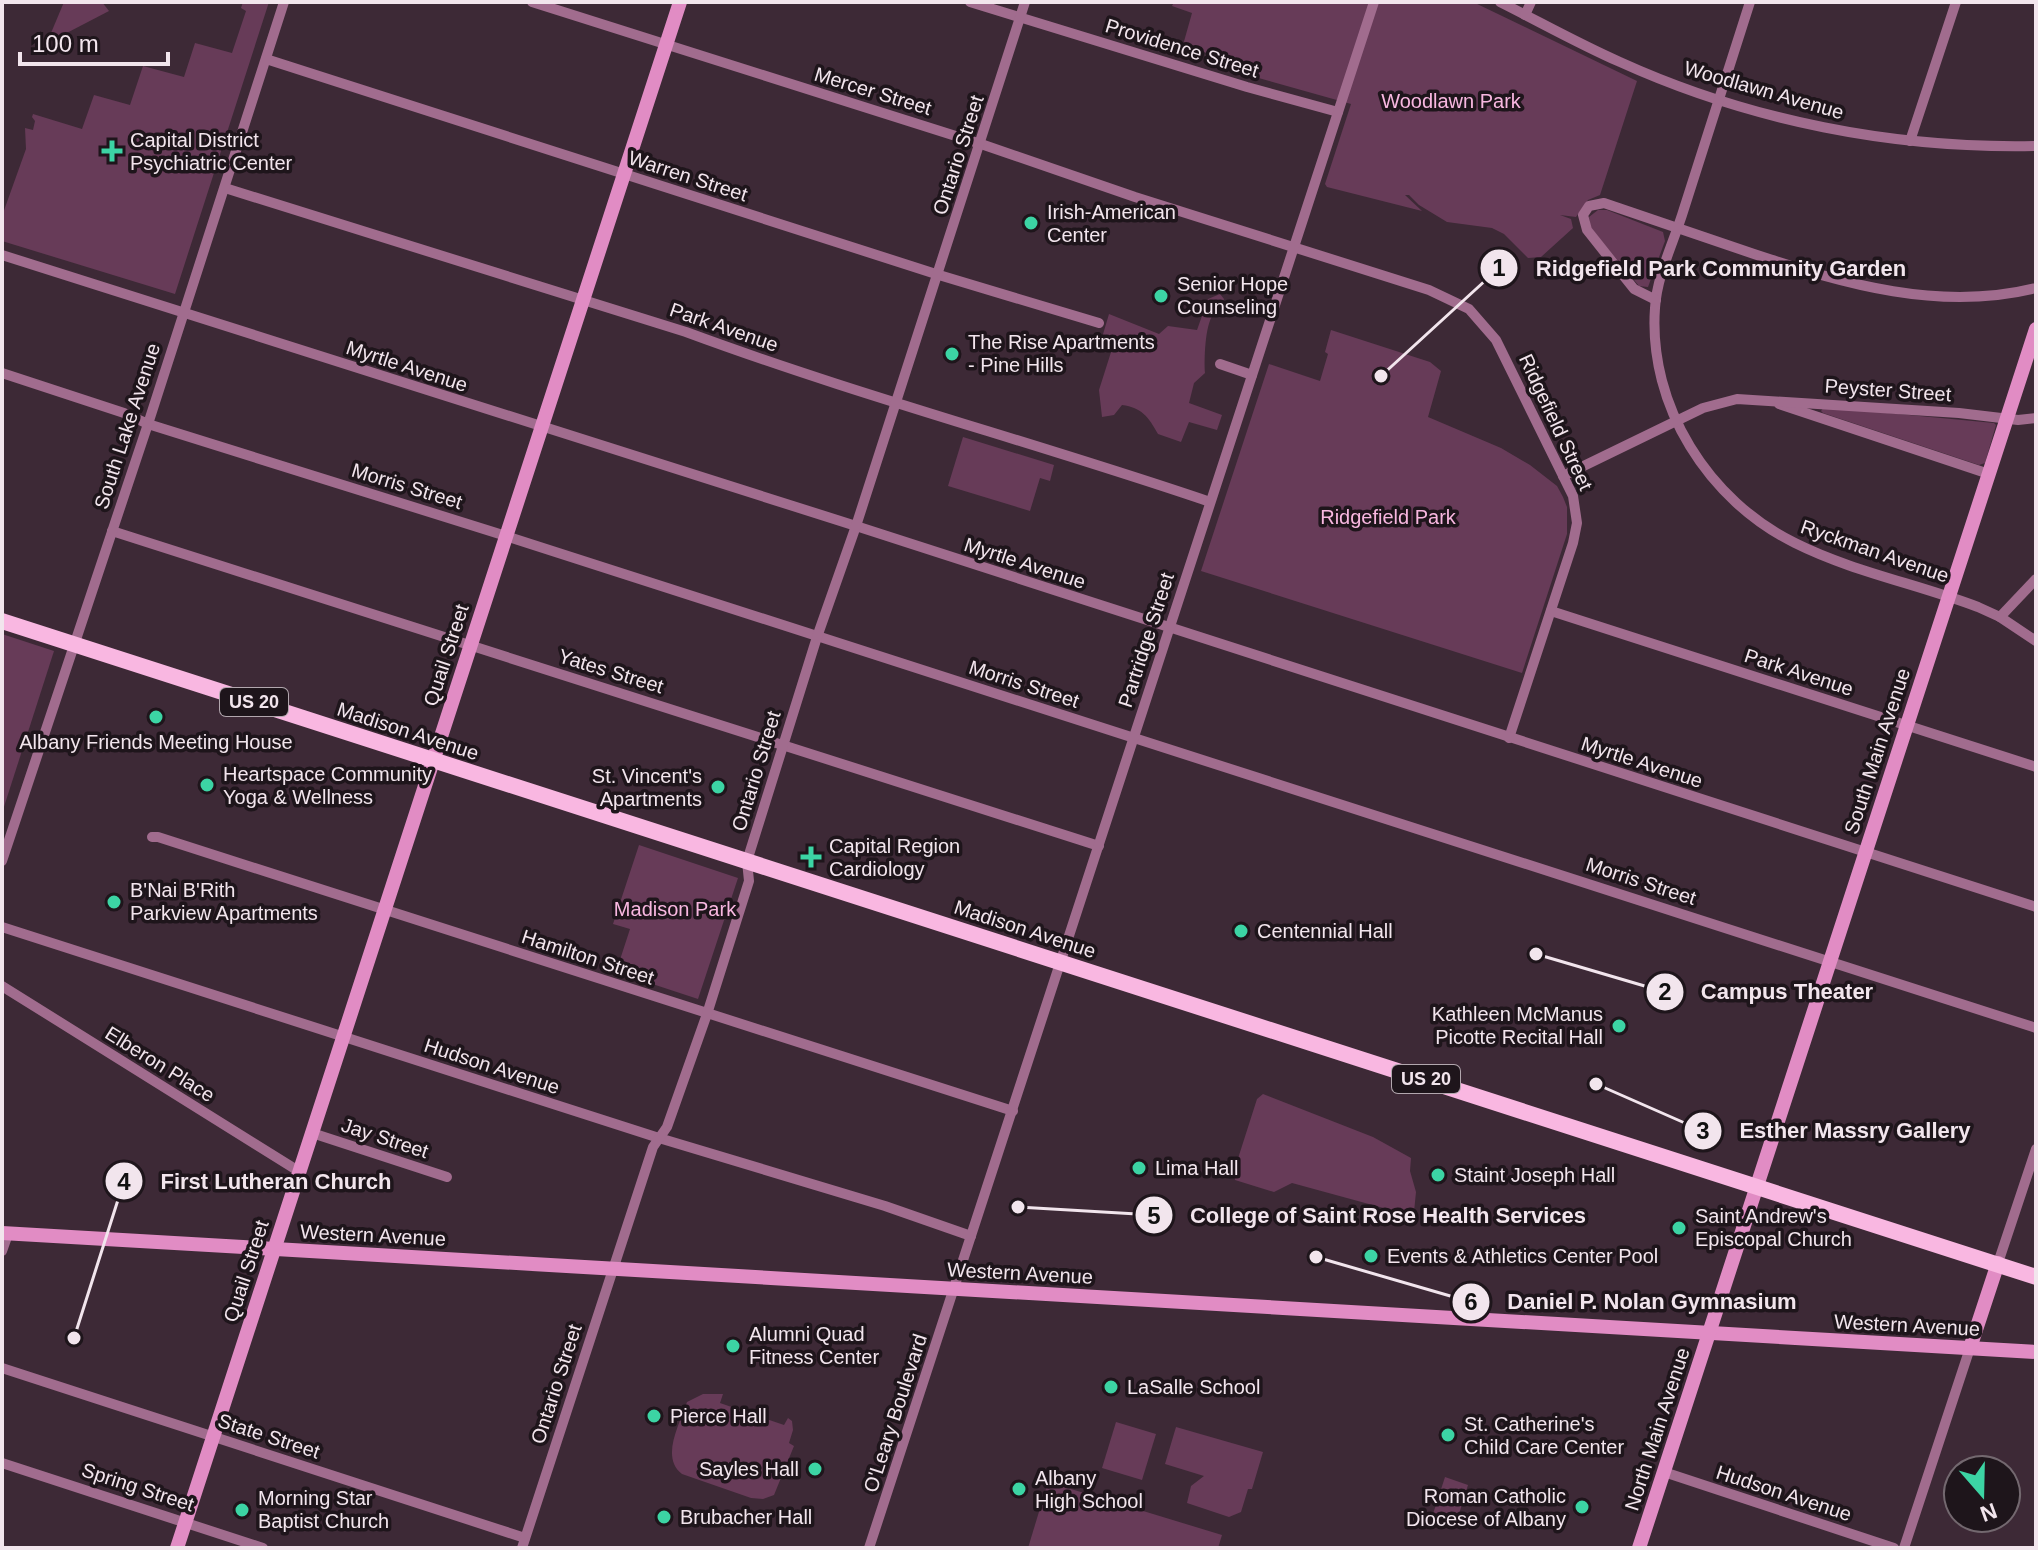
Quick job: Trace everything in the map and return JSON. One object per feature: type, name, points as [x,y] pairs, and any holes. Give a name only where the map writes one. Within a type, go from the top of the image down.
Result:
[{"type":"main road","name":"Madison Avenue","points":[[2,621],[2036,1277]]},
{"type":"street","name":"South Lake Avenue","points":[[2,861],[148,424],[284,2]]},
{"type":"street","name":"Mercer Street","points":[[532,2],[981,144],[1293,248]]},
{"type":"street","name":"Quail Street","points":[[177,1548],[680,2]]},
{"type":"street","name":"Providence Street","points":[[970,2],[1338,112]]},
{"type":"street","name":"Ontario Street","points":[[523,1543],[653,1147],[667,1127],[707,1014],[749,881],[747,861],[783,744],[939,275],[1025,2]]},
{"type":"street","name":"Partridge Street","points":[[953,1289],[1374,2]]},
{"type":"street","name":"Woodlawn Avenue","points":[[1500,2],[1620,63],[1718,100],[1829,129],[1910,141],[2036,146]]},
{"type":"street","points":[[1525,15],[1531,2]]},
{"type":"street","name":"Ryckman Avenue","points":[[1750,2],[1656,300],[1654,328],[1657,355],[1676,421],[1710,476],[1733,502],[1757,521],[1794,543],[1821,554],[1948,596],[2000,617],[2036,641]]},
{"type":"street","points":[[1910,141],[1956,2]]},
{"type":"street","name":"Warren Street","points":[[266,59],[939,275],[1099,323]]},
{"type":"street","name":"Park Avenue","points":[[225,188],[1091,461],[1210,502]]},
{"type":"street","points":[[1656,300],[1634,289],[1587,230],[1583,224],[1584,213],[1591,205],[1604,203],[1809,272],[1891,292],[1972,296],[2036,288]]},
{"type":"street","name":"Ridgefield Street","points":[[1293,248],[1429,290],[1461,304],[1476,315],[1503,351],[1575,503],[1576,530],[1509,738]]},
{"type":"street","name":"Myrtle Avenue","points":[[2,255],[539,428],[856,526],[2036,907]]},
{"type":"street","name":"South Main Avenue","points":[[1758,1186],[2036,329]]},
{"type":"street","points":[[1220,364],[1252,375]]},
{"type":"street","name":"Morris Street","points":[[2,373],[124,413],[148,424],[506,536],[2036,1028]]},
{"type":"street","name":"Peyster Street","points":[[1563,476],[1676,421],[1722,401],[1742,398],[2023,420],[2036,418]]},
{"type":"street","name":"Peyster Street","points":[[1766,399],[1989,474]]},
{"type":"street","name":"Yates Street","points":[[112,531],[1099,846]]},
{"type":"street","points":[[2000,617],[2036,579]]},
{"type":"street","name":"Park Avenue","points":[[1551,611],[2036,767]]},
{"type":"street","name":"Hamilton Street","points":[[152,837],[1013,1111]]},
{"type":"street","name":"Hudson Avenue","points":[[2,927],[659,1138],[885,1206],[971,1236]]},
{"type":"street","name":"Elberon Place","points":[[2,986],[300,1172]]},
{"type":"street","name":"Jay Street","points":[[312,1133],[447,1177]]},
{"type":"street","points":[[1904,1548],[2036,1149]]},
{"type":"street","name":"North Main Avenue","points":[[1639,1548],[1758,1186]]},
{"type":"street","points":[[2,1251],[5,1234]]},
{"type":"street","name":"Western Avenue","points":[[5,1234],[2036,1352]]},
{"type":"street","name":"O'Leary Boulevard","points":[[869,1548],[953,1289]]},
{"type":"street","name":"State Street","points":[[2,1368],[213,1436],[523,1543]]},
{"type":"street","name":"Spring Street","points":[[2,1463],[263,1548]]},
{"type":"street","name":"Hudson Avenue","points":[[1664,1472],[1894,1548]]},
{"type":"green space","points":[[64,2],[102,2],[109,11],[59,37],[51,33]]},
{"type":"green space","name":"Capital District Psychiatric Center","points":[[243,2],[269,2],[175,294],[2,241],[2,216],[26,149],[25,128],[33,130],[33,114],[82,129],[94,95],[130,105],[143,66],[184,77],[195,43],[232,53],[246,11],[241,8]]},
{"type":"green space","name":"Woodlawn Park","points":[[1174,2],[1473,2],[1637,81],[1600,195],[1588,200],[1576,217],[1560,215],[1571,219],[1573,228],[1541,257],[1528,258],[1504,234],[1492,228],[1447,222],[1409,195],[1405,195],[1422,211],[1327,187],[1325,184],[1351,104],[1216,66],[1218,57],[1183,45],[1192,13],[1172,6]]},
{"type":"green space","points":[[1598,210],[1607,210],[1663,232],[1665,241],[1648,287],[1639,286],[1590,227],[1589,217]]},
{"type":"green space","points":[[1220,294],[1224,299],[1210,320],[1207,334],[1205,373],[1194,383],[1189,403],[1222,415],[1217,430],[1189,422],[1181,442],[1158,434],[1144,414],[1129,406],[1122,405],[1114,415],[1102,417],[1099,390],[1112,349],[1101,341],[1109,314],[1159,334],[1168,326],[1197,330],[1208,299]]},
{"type":"green space","name":"Ridgefield Park","points":[[1331,330],[1430,362],[1441,371],[1428,417],[1501,448],[1557,486],[1567,507],[1567,534],[1522,673],[1201,571],[1269,364],[1320,381]]},
{"type":"green space","points":[[1824,407],[1996,425],[1985,463],[1979,465],[1823,413]]},
{"type":"green space","points":[[963,437],[1054,465],[1050,481],[1040,478],[1030,511],[948,486]]},
{"type":"green space","points":[[2,634],[54,651],[2,813]]},
{"type":"green space","name":"Madison Park","points":[[639,845],[738,878],[698,999],[616,972],[630,929],[613,924]]},
{"type":"green space","points":[[1263,1094],[1373,1137],[1411,1158],[1410,1171],[1416,1192],[1414,1212],[1409,1215],[1292,1183],[1274,1192],[1235,1180],[1234,1171],[1257,1099]]},
{"type":"green space","points":[[703,1394],[723,1394],[720,1403],[784,1425],[788,1418],[792,1421],[789,1443],[794,1446],[774,1495],[763,1499],[751,1498],[682,1474],[676,1467],[672,1450],[680,1420],[687,1402]]},
{"type":"green space","points":[[1116,1422],[1156,1434],[1142,1480],[1102,1468]]},
{"type":"green space","points":[[1176,1427],[1263,1452],[1252,1489],[1248,1489],[1241,1512],[1229,1517],[1187,1503],[1191,1486],[1204,1476],[1165,1464]]},
{"type":"green space","points":[[1445,1477],[1468,1485],[1455,1527],[1431,1520]]},
{"type":"green space","points":[[1048,1482],[1222,1535],[1218,1548],[1028,1548]]},
{"type":"place","name":"Capital District Psychiatric Center","points":[[112,151]]},
{"type":"place","name":"Irish-American Center","points":[[1031,223]]},
{"type":"place","name":"Senior Hope Counseling","points":[[1161,296]]},
{"type":"place","name":"The Rise Apartments - Pine Hills","points":[[952,354]]},
{"type":"place","name":"Ridgefield Park Community Garden","points":[[1381,376]]},
{"type":"place","name":"Albany Friends Meeting House","points":[[156,717]]},
{"type":"place","name":"Heartspace Community Yoga & Wellness","points":[[207,785]]},
{"type":"place","name":"St. Vincent's Apartments","points":[[718,787]]},
{"type":"place","name":"Capital Region Cardiology","points":[[811,857]]},
{"type":"place","name":"B'Nai B'Rith Parkview Apartments","points":[[114,902]]},
{"type":"place","name":"Centennial Hall","points":[[1241,931]]},
{"type":"place","name":"Campus Theater","points":[[1536,954]]},
{"type":"place","name":"Kathleen McManus Picotte Recital Hall","points":[[1619,1026]]},
{"type":"place","name":"Esther Massry Gallery","points":[[1596,1084]]},
{"type":"place","name":"Lima Hall","points":[[1139,1168]]},
{"type":"place","name":"Staint Joseph Hall","points":[[1438,1175]]},
{"type":"place","name":"College of Saint Rose Health Services","points":[[1018,1207]]},
{"type":"place","name":"Saint Andrew's Episcopal Church","points":[[1679,1228]]},
{"type":"place","name":"Events & Athletics Center Pool","points":[[1371,1256]]},
{"type":"place","name":"Daniel P. Nolan Gymnasium","points":[[1316,1257]]},
{"type":"place","name":"First Lutheran Church","points":[[74,1338]]},
{"type":"place","name":"Alumni Quad Fitness Center","points":[[733,1346]]},
{"type":"place","name":"LaSalle School","points":[[1111,1387]]},
{"type":"place","name":"Pierce Hall","points":[[654,1416]]},
{"type":"place","name":"St. Catherine's Child Care Center","points":[[1448,1435]]},
{"type":"place","name":"Sayles Hall","points":[[815,1469]]},
{"type":"place","name":"Albany High School","points":[[1019,1489]]},
{"type":"place","name":"Roman Catholic Diocese of Albany","points":[[1582,1507]]},
{"type":"place","name":"Morning Star Baptist Church","points":[[242,1510]]},
{"type":"place","name":"Brubacher Hall","points":[[664,1517]]}]
